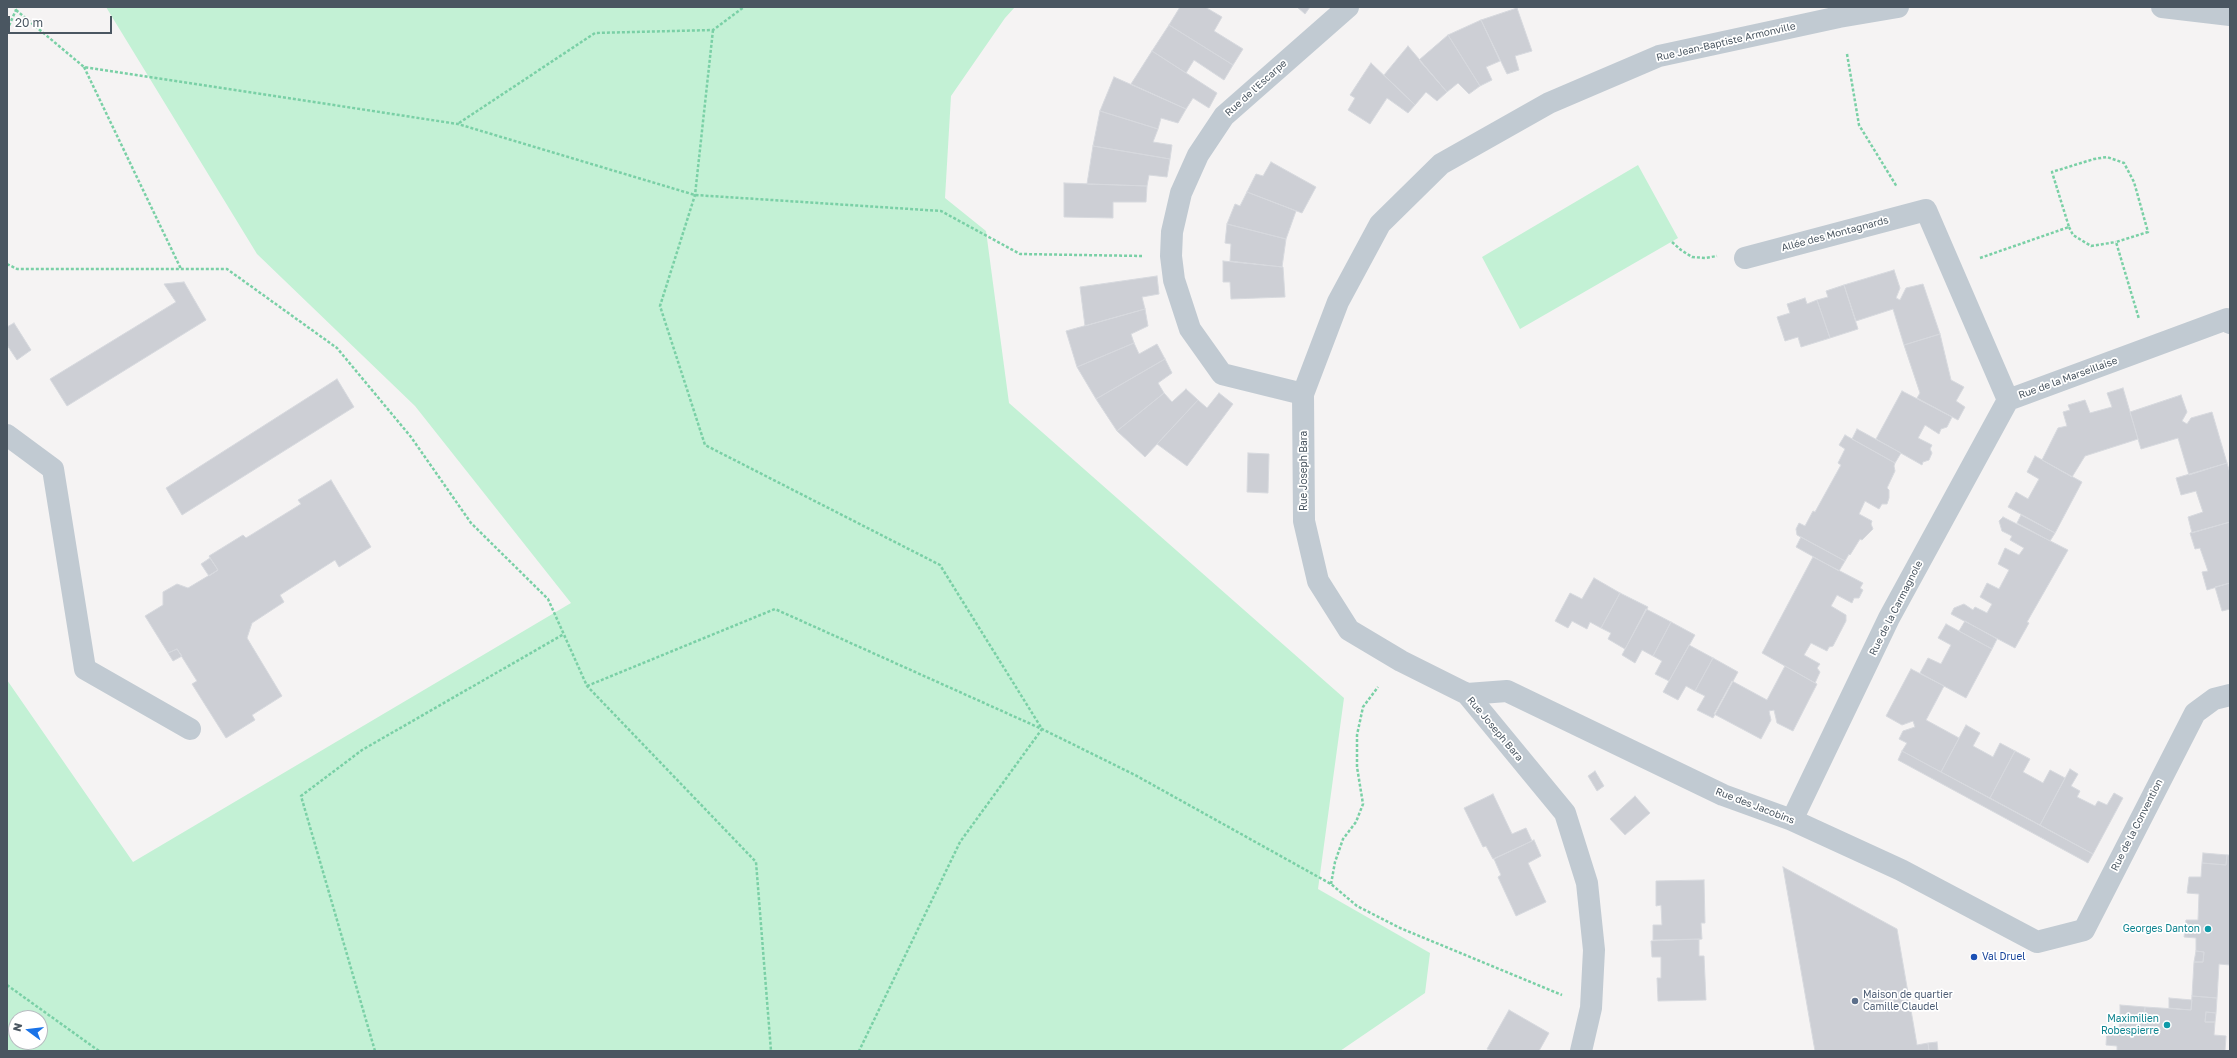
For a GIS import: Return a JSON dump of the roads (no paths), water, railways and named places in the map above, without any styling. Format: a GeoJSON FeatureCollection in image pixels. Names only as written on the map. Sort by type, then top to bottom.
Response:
{"type":"FeatureCollection","features":[{"type":"Feature","properties":{"kind":"street","name":"Rue de l'Escarpe"},"geometry":{"type":"LineString","coordinates":[[1303,394],[1222,374],[1190,329],[1174,280],[1171,256],[1172,232],[1182,193],[1198,154],[1224,116],[1348,7]]}},
{"type":"Feature","properties":{"kind":"street","name":"Rue Jean-Baptiste Armonville"},"geometry":{"type":"LineString","coordinates":[[1303,394],[1338,302],[1380,224],[1441,164],[1549,103],[1659,56],[1839,17],[1898,7]]}},
{"type":"Feature","properties":{"kind":"street"},"geometry":{"type":"LineString","coordinates":[[2162,7],[2230,15]]}},
{"type":"Feature","properties":{"kind":"street","name":"Allée des Montagnards"},"geometry":{"type":"LineString","coordinates":[[1734,256],[1926,210]]}},
{"type":"Feature","properties":{"kind":"street","name":"Rue de la Marseillaise"},"geometry":{"type":"LineString","coordinates":[[1926,210],[2008,400],[2227,319],[2230,324]]}},
{"type":"Feature","properties":{"kind":"street","name":"Rue Joseph Bara"},"geometry":{"type":"LineString","coordinates":[[1303,394],[1304,521],[1318,581],[1349,630],[1401,661],[1467,694],[1565,813],[1588,883],[1594,950],[1591,1008],[1581,1051]]}},
{"type":"Feature","properties":{"kind":"street","name":"Rue de la Carmagnole"},"geometry":{"type":"LineString","coordinates":[[1792,820],[1889,618],[2008,400]]}},
{"type":"Feature","properties":{"kind":"street"},"geometry":{"type":"LineString","coordinates":[[7,436],[53,469],[85,669],[190,729]]}},
{"type":"Feature","properties":{"kind":"street","name":"Rue des Jacobins"},"geometry":{"type":"LineString","coordinates":[[1467,694],[1506,691],[1723,794],[1792,820],[1901,870],[2037,942]]}},
{"type":"Feature","properties":{"kind":"street","name":"Rue de la Convention"},"geometry":{"type":"LineString","coordinates":[[2037,942],[2084,930],[2194,713],[2214,700],[2230,695]]}},
{"type":"Feature","properties":{"kind":"place","name":"Georges Danton"},"geometry":{"type":"Point","coordinates":[2208,929]}},
{"type":"Feature","properties":{"kind":"place","name":"Val Druel"},"geometry":{"type":"Point","coordinates":[1974,957]}},
{"type":"Feature","properties":{"kind":"place","name":"Maison de quartier Camille Claudel"},"geometry":{"type":"Point","coordinates":[1855,1001]}},
{"type":"Feature","properties":{"kind":"place","name":"Maximilien Robespierre"},"geometry":{"type":"Point","coordinates":[2167,1025]}}]}
